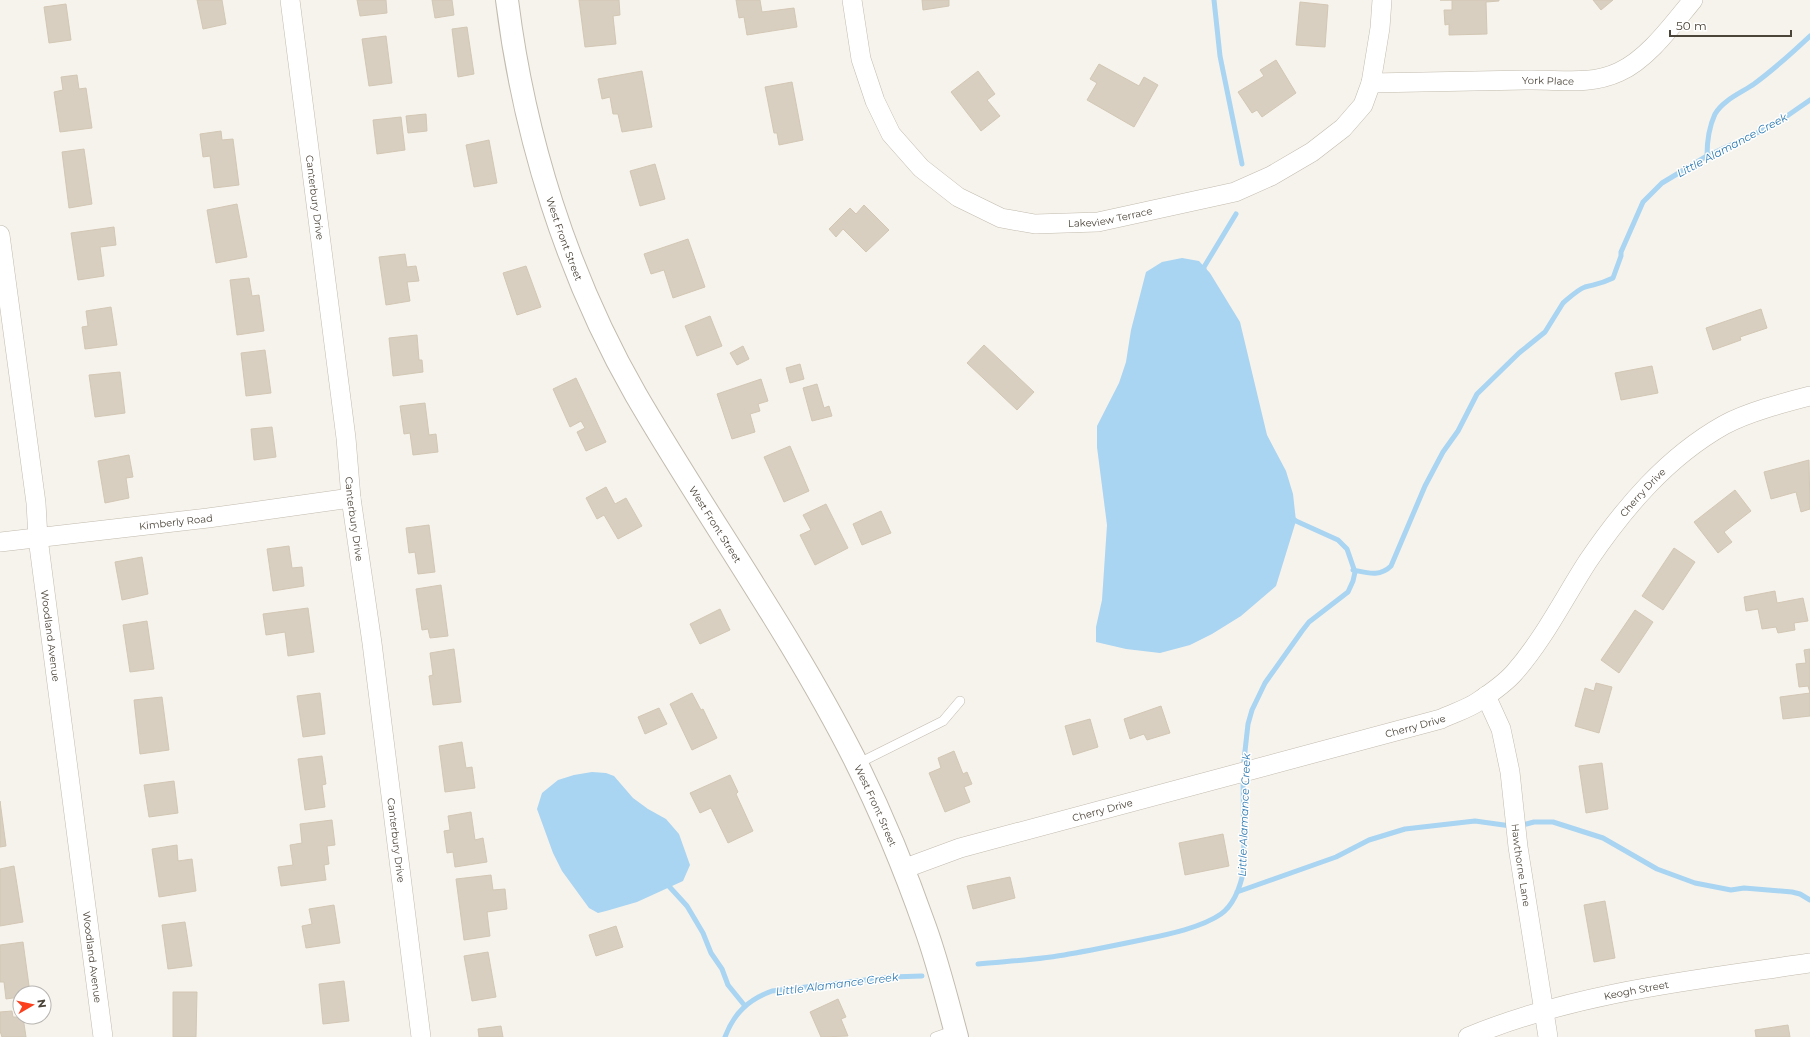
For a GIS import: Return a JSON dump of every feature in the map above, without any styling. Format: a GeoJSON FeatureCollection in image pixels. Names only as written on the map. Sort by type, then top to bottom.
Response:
{"type":"FeatureCollection","features":[{"type":"Feature","properties":{"kind":"street","name":"Canterbury Drive"},"geometry":{"type":"LineString","coordinates":[[290,0],[345,430],[351,498],[372,643],[421,1037]]}},
{"type":"Feature","properties":{"kind":"street","name":"West Front Street"},"geometry":{"type":"LineString","coordinates":[[507,0],[522,89],[537,155],[564,235],[596,316],[635,393],[807,674],[857,764],[903,869],[926,929],[949,1035]]}},
{"type":"Feature","properties":{"kind":"street","name":"Lakeview Terrace"},"geometry":{"type":"LineString","coordinates":[[852,0],[861,59],[874,101],[891,134],[921,168],[958,197],[1001,218],[1035,224],[1098,222],[1236,192],[1278,172],[1312,152],[1343,128],[1363,105],[1371,83],[1380,28],[1382,0]]}},
{"type":"Feature","properties":{"kind":"street","name":"York Place"},"geometry":{"type":"LineString","coordinates":[[1371,83],[1529,80],[1565,82],[1591,81],[1620,72],[1637,60],[1664,34],[1693,0]]}},
{"type":"Feature","properties":{"kind":"street","name":"Woodland Avenue"},"geometry":{"type":"LineString","coordinates":[[0,235],[36,503],[38,538],[103,1037]]}},
{"type":"Feature","properties":{"kind":"street","name":"Cherry Drive"},"geometry":{"type":"LineString","coordinates":[[903,869],[960,848],[1441,719],[1478,702],[1514,674],[1542,637],[1588,561],[1628,506],[1659,474],[1695,444],[1725,424],[1776,404],[1810,396]]}},
{"type":"Feature","properties":{"kind":"street","name":"Kimberly Road"},"geometry":{"type":"LineString","coordinates":[[0,542],[208,518],[351,498]]}},
{"type":"Feature","properties":{"kind":"street","name":"Hawthorne Lane"},"geometry":{"type":"LineString","coordinates":[[1486,696],[1501,729],[1510,772],[1518,847],[1548,1037]]}},
{"type":"Feature","properties":{"kind":"street","name":"Keogh Street"},"geometry":{"type":"LineString","coordinates":[[1468,1037],[1544,1010],[1589,998],[1643,988],[1810,963]]}},
{"type":"Feature","properties":{"kind":"lane"},"geometry":{"type":"LineString","coordinates":[[857,764],[943,721],[960,702]]}},
{"type":"Feature","properties":{"kind":"water"},"geometry":{"type":"Polygon","coordinates":[[[1182,258],[1199,261],[1210,273],[1240,322],[1267,435],[1286,471],[1293,494],[1296,521],[1276,586],[1241,616],[1212,634],[1190,645],[1160,653],[1126,649],[1096,642],[1096,627],[1102,600],[1107,525],[1097,447],[1097,426],[1119,383],[1126,362],[1131,330],[1146,272],[1162,262],[1182,258]]]}},
{"type":"Feature","properties":{"kind":"water"},"geometry":{"type":"Polygon","coordinates":[[[592,772],[606,773],[614,776],[633,798],[648,809],[666,819],[679,834],[690,865],[683,881],[637,902],[606,911],[598,913],[589,908],[562,871],[553,853],[537,809],[542,793],[558,780],[574,775],[592,772]]]}},
{"type":"Feature","properties":{"kind":"building"},"geometry":{"type":"Polygon","coordinates":[[[197,0],[222,0],[226,24],[203,29],[197,0]]]}},
{"type":"Feature","properties":{"kind":"building"},"geometry":{"type":"Polygon","coordinates":[[[357,0],[386,0],[387,13],[360,16],[357,0]]]}},
{"type":"Feature","properties":{"kind":"building"},"geometry":{"type":"Polygon","coordinates":[[[432,0],[452,0],[454,15],[435,18],[432,0]]]}},
{"type":"Feature","properties":{"kind":"building"},"geometry":{"type":"Polygon","coordinates":[[[579,0],[619,0],[620,15],[613,16],[616,44],[585,47],[579,0]]]}},
{"type":"Feature","properties":{"kind":"building"},"geometry":{"type":"Polygon","coordinates":[[[736,0],[760,0],[762,12],[794,8],[797,27],[747,35],[744,17],[739,18],[736,0]]]}},
{"type":"Feature","properties":{"kind":"building"},"geometry":{"type":"Polygon","coordinates":[[[922,0],[949,0],[949,6],[923,10],[922,0]]]}},
{"type":"Feature","properties":{"kind":"building"},"geometry":{"type":"Polygon","coordinates":[[[1452,0],[1499,0],[1486,2],[1487,34],[1449,35],[1449,24],[1445,25],[1444,10],[1452,10],[1452,0]]]}},
{"type":"Feature","properties":{"kind":"building"},"geometry":{"type":"Polygon","coordinates":[[[1593,0],[1613,0],[1601,10],[1593,0]]]}},
{"type":"Feature","properties":{"kind":"building"},"geometry":{"type":"Polygon","coordinates":[[[1300,2],[1328,5],[1325,47],[1296,45],[1300,2]]]}},
{"type":"Feature","properties":{"kind":"building"},"geometry":{"type":"Polygon","coordinates":[[[66,4],[71,40],[49,43],[44,7],[66,4]]]}},
{"type":"Feature","properties":{"kind":"building"},"geometry":{"type":"Polygon","coordinates":[[[467,27],[474,74],[458,77],[452,29],[467,27]]]}},
{"type":"Feature","properties":{"kind":"building"},"geometry":{"type":"Polygon","coordinates":[[[386,36],[392,83],[369,86],[362,39],[386,36]]]}},
{"type":"Feature","properties":{"kind":"building"},"geometry":{"type":"Polygon","coordinates":[[[1276,60],[1296,93],[1262,117],[1257,110],[1252,113],[1238,92],[1264,76],[1260,70],[1276,60]]]}},
{"type":"Feature","properties":{"kind":"building"},"geometry":{"type":"Polygon","coordinates":[[[1099,64],[1139,86],[1144,77],[1158,85],[1134,127],[1087,100],[1097,83],[1090,79],[1099,64]]]}},
{"type":"Feature","properties":{"kind":"building"},"geometry":{"type":"Polygon","coordinates":[[[642,71],[652,127],[622,132],[618,114],[613,114],[610,97],[602,99],[598,79],[642,71]]]}},
{"type":"Feature","properties":{"kind":"building"},"geometry":{"type":"Polygon","coordinates":[[[978,71],[995,94],[987,100],[1000,116],[981,131],[951,92],[978,71]]]}},
{"type":"Feature","properties":{"kind":"building"},"geometry":{"type":"Polygon","coordinates":[[[77,75],[79,89],[86,88],[92,128],[60,132],[54,92],[63,90],[61,77],[77,75]]]}},
{"type":"Feature","properties":{"kind":"building"},"geometry":{"type":"Polygon","coordinates":[[[792,82],[803,140],[779,145],[777,133],[774,133],[765,87],[792,82]]]}},
{"type":"Feature","properties":{"kind":"building"},"geometry":{"type":"Polygon","coordinates":[[[426,114],[427,131],[408,133],[406,116],[426,114]]]}},
{"type":"Feature","properties":{"kind":"building"},"geometry":{"type":"Polygon","coordinates":[[[401,117],[405,150],[377,154],[373,120],[401,117]]]}},
{"type":"Feature","properties":{"kind":"building"},"geometry":{"type":"Polygon","coordinates":[[[221,131],[222,140],[233,139],[239,185],[214,188],[210,156],[203,157],[200,134],[221,131]]]}},
{"type":"Feature","properties":{"kind":"building"},"geometry":{"type":"Polygon","coordinates":[[[489,140],[497,183],[474,187],[466,145],[489,140]]]}},
{"type":"Feature","properties":{"kind":"building"},"geometry":{"type":"Polygon","coordinates":[[[84,149],[92,204],[69,208],[62,152],[84,149]]]}},
{"type":"Feature","properties":{"kind":"building"},"geometry":{"type":"Polygon","coordinates":[[[655,164],[665,199],[640,206],[630,171],[655,164]]]}},
{"type":"Feature","properties":{"kind":"building"},"geometry":{"type":"Polygon","coordinates":[[[237,204],[247,257],[216,263],[207,210],[237,204]]]}},
{"type":"Feature","properties":{"kind":"building"},"geometry":{"type":"Polygon","coordinates":[[[864,205],[889,230],[866,252],[843,229],[836,237],[829,229],[850,208],[856,214],[864,205]]]}},
{"type":"Feature","properties":{"kind":"building"},"geometry":{"type":"Polygon","coordinates":[[[114,227],[116,245],[100,247],[104,276],[78,280],[71,233],[114,227]]]}},
{"type":"Feature","properties":{"kind":"building"},"geometry":{"type":"Polygon","coordinates":[[[688,239],[705,287],[673,298],[664,270],[651,274],[644,254],[688,239]]]}},
{"type":"Feature","properties":{"kind":"building"},"geometry":{"type":"Polygon","coordinates":[[[405,254],[407,267],[416,266],[419,281],[407,282],[410,301],[386,305],[379,257],[405,254]]]}},
{"type":"Feature","properties":{"kind":"building"},"geometry":{"type":"Polygon","coordinates":[[[526,266],[541,307],[517,315],[503,273],[526,266]]]}},
{"type":"Feature","properties":{"kind":"building"},"geometry":{"type":"Polygon","coordinates":[[[249,278],[252,296],[259,295],[264,331],[237,335],[230,280],[249,278]]]}},
{"type":"Feature","properties":{"kind":"building"},"geometry":{"type":"Polygon","coordinates":[[[111,307],[117,345],[85,349],[82,327],[88,326],[86,311],[111,307]]]}},
{"type":"Feature","properties":{"kind":"building"},"geometry":{"type":"Polygon","coordinates":[[[1761,309],[1767,328],[1740,337],[1741,340],[1713,350],[1706,328],[1761,309]]]}},
{"type":"Feature","properties":{"kind":"building"},"geometry":{"type":"Polygon","coordinates":[[[710,316],[722,346],[697,356],[685,326],[710,316]]]}},
{"type":"Feature","properties":{"kind":"building"},"geometry":{"type":"Polygon","coordinates":[[[417,335],[419,360],[422,360],[423,372],[393,376],[389,338],[417,335]]]}},
{"type":"Feature","properties":{"kind":"building"},"geometry":{"type":"Polygon","coordinates":[[[984,345],[1034,392],[1017,410],[967,363],[984,345]]]}},
{"type":"Feature","properties":{"kind":"building"},"geometry":{"type":"Polygon","coordinates":[[[743,346],[749,359],[737,365],[730,353],[743,346]]]}},
{"type":"Feature","properties":{"kind":"building"},"geometry":{"type":"Polygon","coordinates":[[[265,350],[271,393],[246,396],[241,353],[265,350]]]}},
{"type":"Feature","properties":{"kind":"building"},"geometry":{"type":"Polygon","coordinates":[[[800,364],[804,379],[790,383],[786,368],[800,364]]]}},
{"type":"Feature","properties":{"kind":"building"},"geometry":{"type":"Polygon","coordinates":[[[1652,366],[1658,393],[1621,400],[1615,373],[1652,366]]]}},
{"type":"Feature","properties":{"kind":"building"},"geometry":{"type":"Polygon","coordinates":[[[120,372],[125,413],[95,417],[89,375],[120,372]]]}},
{"type":"Feature","properties":{"kind":"building"},"geometry":{"type":"Polygon","coordinates":[[[576,378],[606,442],[586,451],[577,432],[585,428],[581,421],[570,427],[553,389],[576,378]]]}},
{"type":"Feature","properties":{"kind":"building"},"geometry":{"type":"Polygon","coordinates":[[[761,379],[768,401],[758,404],[760,411],[750,414],[755,432],[732,439],[717,394],[761,379]]]}},
{"type":"Feature","properties":{"kind":"building"},"geometry":{"type":"Polygon","coordinates":[[[817,384],[824,408],[829,406],[832,416],[812,421],[803,388],[817,384]]]}},
{"type":"Feature","properties":{"kind":"building"},"geometry":{"type":"Polygon","coordinates":[[[425,403],[429,435],[436,434],[438,452],[413,455],[410,433],[404,434],[400,406],[425,403]]]}},
{"type":"Feature","properties":{"kind":"building"},"geometry":{"type":"Polygon","coordinates":[[[272,427],[276,457],[254,460],[251,429],[272,427]]]}},
{"type":"Feature","properties":{"kind":"building"},"geometry":{"type":"Polygon","coordinates":[[[790,446],[809,491],[784,502],[764,457],[790,446]]]}},
{"type":"Feature","properties":{"kind":"building"},"geometry":{"type":"Polygon","coordinates":[[[129,455],[133,477],[126,478],[129,498],[105,503],[98,461],[129,455]]]}},
{"type":"Feature","properties":{"kind":"building"},"geometry":{"type":"Polygon","coordinates":[[[1809,460],[1810,509],[1801,512],[1796,492],[1771,499],[1764,472],[1809,460]]]}},
{"type":"Feature","properties":{"kind":"building"},"geometry":{"type":"Polygon","coordinates":[[[606,487],[615,504],[626,498],[642,526],[618,539],[604,515],[597,519],[586,498],[606,487]]]}},
{"type":"Feature","properties":{"kind":"building"},"geometry":{"type":"Polygon","coordinates":[[[1735,490],[1751,511],[1724,532],[1732,542],[1718,553],[1694,522],[1735,490]]]}},
{"type":"Feature","properties":{"kind":"building"},"geometry":{"type":"Polygon","coordinates":[[[826,504],[848,548],[815,565],[800,535],[811,530],[803,515],[826,504]]]}},
{"type":"Feature","properties":{"kind":"building"},"geometry":{"type":"Polygon","coordinates":[[[881,511],[891,533],[862,545],[853,524],[881,511]]]}},
{"type":"Feature","properties":{"kind":"building"},"geometry":{"type":"Polygon","coordinates":[[[429,525],[435,572],[418,574],[415,552],[409,553],[406,528],[429,525]]]}},
{"type":"Feature","properties":{"kind":"building"},"geometry":{"type":"Polygon","coordinates":[[[289,546],[292,568],[302,567],[304,586],[273,591],[267,549],[289,546]]]}},
{"type":"Feature","properties":{"kind":"building"},"geometry":{"type":"Polygon","coordinates":[[[1674,548],[1695,562],[1663,610],[1642,596],[1674,548]]]}},
{"type":"Feature","properties":{"kind":"building"},"geometry":{"type":"Polygon","coordinates":[[[142,557],[148,594],[122,600],[115,562],[142,557]]]}},
{"type":"Feature","properties":{"kind":"building"},"geometry":{"type":"Polygon","coordinates":[[[441,585],[448,636],[430,638],[428,629],[422,630],[416,589],[441,585]]]}},
{"type":"Feature","properties":{"kind":"building"},"geometry":{"type":"Polygon","coordinates":[[[1775,591],[1777,603],[1803,598],[1808,621],[1794,623],[1795,630],[1778,633],[1776,627],[1762,629],[1758,609],[1746,611],[1744,597],[1775,591]]]}},
{"type":"Feature","properties":{"kind":"building"},"geometry":{"type":"Polygon","coordinates":[[[308,608],[314,652],[288,656],[285,632],[266,635],[263,614],[308,608]]]}},
{"type":"Feature","properties":{"kind":"building"},"geometry":{"type":"Polygon","coordinates":[[[720,609],[730,630],[700,644],[690,624],[720,609]]]}},
{"type":"Feature","properties":{"kind":"building"},"geometry":{"type":"Polygon","coordinates":[[[1635,610],[1653,622],[1619,673],[1601,660],[1635,610]]]}},
{"type":"Feature","properties":{"kind":"building"},"geometry":{"type":"Polygon","coordinates":[[[147,621],[154,669],[130,672],[123,625],[147,621]]]}},
{"type":"Feature","properties":{"kind":"building"},"geometry":{"type":"Polygon","coordinates":[[[454,649],[461,702],[433,705],[429,676],[433,675],[430,653],[454,649]]]}},
{"type":"Feature","properties":{"kind":"building"},"geometry":{"type":"Polygon","coordinates":[[[1810,649],[1810,693],[1808,686],[1799,687],[1796,664],[1806,663],[1804,650],[1810,649]]]}},
{"type":"Feature","properties":{"kind":"building"},"geometry":{"type":"Polygon","coordinates":[[[1596,683],[1612,687],[1599,733],[1575,726],[1585,688],[1594,691],[1596,683]]]}},
{"type":"Feature","properties":{"kind":"building"},"geometry":{"type":"Polygon","coordinates":[[[320,693],[325,734],[303,737],[297,696],[320,693]]]}},
{"type":"Feature","properties":{"kind":"building"},"geometry":{"type":"Polygon","coordinates":[[[692,693],[701,710],[703,709],[717,738],[692,750],[670,704],[692,693]]]}},
{"type":"Feature","properties":{"kind":"building"},"geometry":{"type":"Polygon","coordinates":[[[1810,693],[1810,716],[1783,719],[1780,697],[1810,693]]]}},
{"type":"Feature","properties":{"kind":"building"},"geometry":{"type":"Polygon","coordinates":[[[162,697],[169,750],[140,754],[134,700],[162,697]]]}},
{"type":"Feature","properties":{"kind":"building"},"geometry":{"type":"Polygon","coordinates":[[[1161,706],[1170,733],[1147,740],[1144,734],[1130,739],[1124,719],[1161,706]]]}},
{"type":"Feature","properties":{"kind":"building"},"geometry":{"type":"Polygon","coordinates":[[[659,708],[667,724],[645,734],[638,717],[659,708]]]}},
{"type":"Feature","properties":{"kind":"building"},"geometry":{"type":"Polygon","coordinates":[[[1090,719],[1098,747],[1073,755],[1065,726],[1090,719]]]}},
{"type":"Feature","properties":{"kind":"building"},"geometry":{"type":"Polygon","coordinates":[[[462,742],[466,768],[472,767],[475,788],[445,792],[439,746],[462,742]]]}},
{"type":"Feature","properties":{"kind":"building"},"geometry":{"type":"Polygon","coordinates":[[[954,751],[963,774],[967,772],[972,784],[964,787],[970,802],[945,812],[929,773],[941,768],[938,758],[954,751]]]}},
{"type":"Feature","properties":{"kind":"building"},"geometry":{"type":"Polygon","coordinates":[[[322,756],[326,784],[322,785],[325,807],[305,810],[298,759],[322,756]]]}},
{"type":"Feature","properties":{"kind":"building"},"geometry":{"type":"Polygon","coordinates":[[[1602,763],[1608,809],[1586,813],[1579,766],[1602,763]]]}},
{"type":"Feature","properties":{"kind":"building"},"geometry":{"type":"Polygon","coordinates":[[[730,775],[738,792],[736,794],[753,831],[728,843],[711,808],[700,813],[690,793],[730,775]]]}},
{"type":"Feature","properties":{"kind":"building"},"geometry":{"type":"Polygon","coordinates":[[[174,781],[178,813],[149,817],[144,785],[174,781]]]}},
{"type":"Feature","properties":{"kind":"building"},"geometry":{"type":"Polygon","coordinates":[[[0,801],[6,846],[0,847],[0,801]]]}},
{"type":"Feature","properties":{"kind":"building"},"geometry":{"type":"Polygon","coordinates":[[[471,812],[475,840],[483,838],[487,862],[455,867],[453,852],[447,853],[444,831],[450,830],[448,816],[471,812]]]}},
{"type":"Feature","properties":{"kind":"building"},"geometry":{"type":"Polygon","coordinates":[[[332,820],[335,845],[327,846],[329,864],[324,865],[326,880],[281,886],[278,867],[293,865],[290,845],[302,843],[300,824],[332,820]]]}},
{"type":"Feature","properties":{"kind":"building"},"geometry":{"type":"Polygon","coordinates":[[[1223,834],[1229,866],[1185,875],[1179,843],[1223,834]]]}},
{"type":"Feature","properties":{"kind":"building"},"geometry":{"type":"Polygon","coordinates":[[[177,845],[178,861],[192,859],[196,891],[159,897],[152,849],[177,845]]]}},
{"type":"Feature","properties":{"kind":"building"},"geometry":{"type":"Polygon","coordinates":[[[14,866],[23,922],[0,926],[0,869],[14,866]]]}},
{"type":"Feature","properties":{"kind":"building"},"geometry":{"type":"Polygon","coordinates":[[[491,875],[493,890],[505,889],[507,909],[487,912],[490,936],[464,940],[456,879],[491,875]]]}},
{"type":"Feature","properties":{"kind":"building"},"geometry":{"type":"Polygon","coordinates":[[[1010,877],[1015,898],[973,909],[967,886],[1010,877]]]}},
{"type":"Feature","properties":{"kind":"building"},"geometry":{"type":"Polygon","coordinates":[[[1605,901],[1615,958],[1594,962],[1584,905],[1605,901]]]}},
{"type":"Feature","properties":{"kind":"building"},"geometry":{"type":"Polygon","coordinates":[[[334,905],[340,943],[306,948],[302,926],[312,924],[309,909],[334,905]]]}},
{"type":"Feature","properties":{"kind":"building"},"geometry":{"type":"Polygon","coordinates":[[[185,922],[192,966],[168,969],[162,925],[185,922]]]}},
{"type":"Feature","properties":{"kind":"building"},"geometry":{"type":"Polygon","coordinates":[[[616,926],[623,947],[596,956],[589,935],[616,926]]]}},
{"type":"Feature","properties":{"kind":"building"},"geometry":{"type":"Polygon","coordinates":[[[23,942],[29,985],[12,985],[12,998],[6,999],[4,982],[0,982],[0,945],[23,942]]]}},
{"type":"Feature","properties":{"kind":"building"},"geometry":{"type":"Polygon","coordinates":[[[488,952],[496,997],[472,1001],[464,956],[488,952]]]}},
{"type":"Feature","properties":{"kind":"building"},"geometry":{"type":"Polygon","coordinates":[[[344,981],[349,1021],[323,1024],[319,984],[344,981]]]}},
{"type":"Feature","properties":{"kind":"building"},"geometry":{"type":"Polygon","coordinates":[[[173,992],[197,992],[196,1037],[173,1037],[173,992]]]}},
{"type":"Feature","properties":{"kind":"building"},"geometry":{"type":"Polygon","coordinates":[[[838,999],[846,1017],[841,1019],[848,1036],[821,1037],[810,1012],[838,999]]]}},
{"type":"Feature","properties":{"kind":"building"},"geometry":{"type":"Polygon","coordinates":[[[12,1011],[12,1025],[24,1025],[26,1037],[2,1037],[0,1031],[0,1012],[12,1011]]]}},
{"type":"Feature","properties":{"kind":"building"},"geometry":{"type":"Polygon","coordinates":[[[1788,1025],[1790,1037],[1756,1037],[1755,1030],[1788,1025]]]}},
{"type":"Feature","properties":{"kind":"building"},"geometry":{"type":"Polygon","coordinates":[[[501,1026],[503,1037],[479,1037],[478,1029],[501,1026]]]}},
{"type":"Feature","properties":{"kind":"waterway"},"geometry":{"type":"LineString","coordinates":[[1214,0],[1220,56],[1242,164]]}},
{"type":"Feature","properties":{"kind":"waterway"},"geometry":{"type":"LineString","coordinates":[[1707,156],[1710,129],[1718,109],[1727,101],[1768,73],[1810,36]]}},
{"type":"Feature","properties":{"kind":"waterway","name":"Little Alamance Creek"},"geometry":{"type":"LineString","coordinates":[[1353,570],[1378,573],[1383,572],[1391,566],[1425,486],[1443,452],[1458,431],[1477,394],[1519,353],[1545,332],[1563,303],[1570,297],[1585,287],[1602,283],[1613,278],[1621,252],[1643,202],[1662,183],[1707,156],[1774,125],[1810,100]]}},
{"type":"Feature","properties":{"kind":"waterway"},"geometry":{"type":"LineString","coordinates":[[1204,272],[1204,267],[1236,214]]}},
{"type":"Feature","properties":{"kind":"waterway","name":"Little Alamance Creek"},"geometry":{"type":"LineString","coordinates":[[1243,769],[1248,724],[1252,710],[1265,683],[1309,622],[1348,592],[1355,572],[1347,549],[1338,540],[1292,518]]}},
{"type":"Feature","properties":{"kind":"waterway","name":"Little Alamance Creek"},"geometry":{"type":"LineString","coordinates":[[978,964],[1046,958],[1123,944],[1193,927],[1221,914],[1234,899],[1244,869],[1243,777]]}},
{"type":"Feature","properties":{"kind":"waterway"},"geometry":{"type":"LineString","coordinates":[[1237,892],[1336,857],[1369,840],[1405,829],[1475,821],[1511,826]]}},
{"type":"Feature","properties":{"kind":"waterway"},"geometry":{"type":"LineString","coordinates":[[1519,826],[1534,822],[1553,822],[1603,838],[1657,869],[1695,883],[1731,890],[1744,888],[1792,892],[1800,894],[1810,900]]}},
{"type":"Feature","properties":{"kind":"waterway"},"geometry":{"type":"LineString","coordinates":[[666,883],[687,906],[703,933],[711,953],[722,969],[728,985],[745,1006]]}},
{"type":"Feature","properties":{"kind":"waterway","name":"Little Alamance Creek"},"geometry":{"type":"LineString","coordinates":[[725,1037],[737,1014],[743,1008],[749,1003],[772,991],[891,977],[922,976]]}}]}
